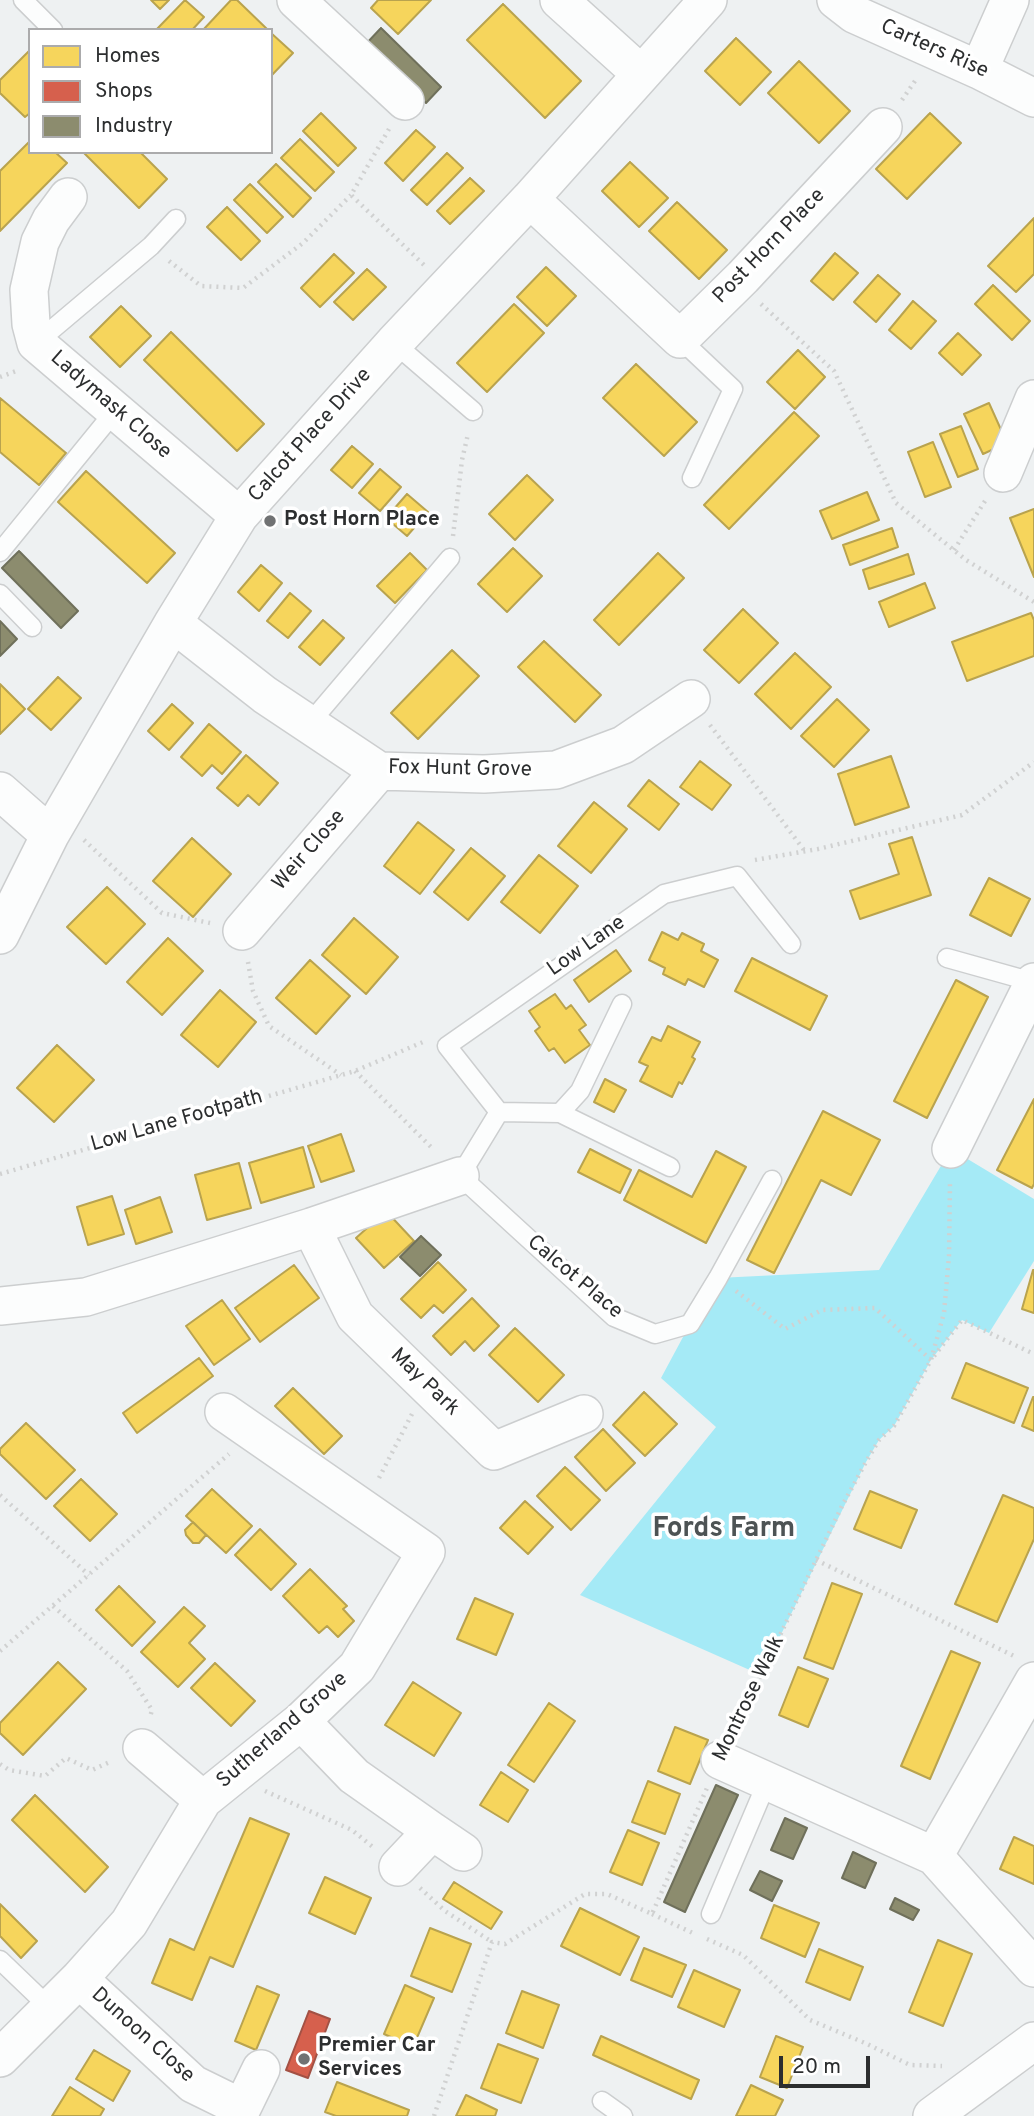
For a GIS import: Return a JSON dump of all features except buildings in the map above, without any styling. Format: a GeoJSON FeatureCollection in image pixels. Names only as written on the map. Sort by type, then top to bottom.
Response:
{"type":"FeatureCollection","features":[{"type":"Feature","properties":{"kind":"street"},"geometry":{"type":"LineString","coordinates":[[296,0],[405,101]]}},
{"type":"Feature","properties":{"kind":"street"},"geometry":{"type":"LineString","coordinates":[[559,0],[641,75]]}},
{"type":"Feature","properties":{"kind":"street","name":"Calcot Place Drive"},"geometry":{"type":"LineString","coordinates":[[0,935],[55,826],[239,516],[394,343],[530,199],[708,0]]}},
{"type":"Feature","properties":{"kind":"street","name":"Carters Rise"},"geometry":{"type":"LineString","coordinates":[[836,0],[853,13],[1034,98]]}},
{"type":"Feature","properties":{"kind":"street"},"geometry":{"type":"LineString","coordinates":[[979,70],[1010,0]]}},
{"type":"Feature","properties":{"kind":"street","name":"Post Horn Place"},"geometry":{"type":"LineString","coordinates":[[680,339],[738,282],[883,127]]}},
{"type":"Feature","properties":{"kind":"street","name":"Ladymask Close"},"geometry":{"type":"LineString","coordinates":[[68,197],[51,220],[40,242],[29,290],[31,324],[36,343],[239,516]]}},
{"type":"Feature","properties":{"kind":"street"},"geometry":{"type":"LineString","coordinates":[[530,199],[680,339]]}},
{"type":"Feature","properties":{"kind":"street"},"geometry":{"type":"LineString","coordinates":[[1003,473],[1034,399]]}},
{"type":"Feature","properties":{"kind":"street","name":"Fox Hunt Grove"},"geometry":{"type":"LineString","coordinates":[[173,624],[265,695],[379,771],[484,775],[556,771],[623,745],[691,699]]}},
{"type":"Feature","properties":{"kind":"street","name":"Weir Close"},"geometry":{"type":"LineString","coordinates":[[242,931],[379,771]]}},
{"type":"Feature","properties":{"kind":"street"},"geometry":{"type":"LineString","coordinates":[[0,791],[55,826]]}},
{"type":"Feature","properties":{"kind":"street"},"geometry":{"type":"LineString","coordinates":[[951,1149],[1033,982]]}},
{"type":"Feature","properties":{"kind":"street"},"geometry":{"type":"LineString","coordinates":[[0,1306],[86,1297],[311,1227],[460,1176]]}},
{"type":"Feature","properties":{"kind":"street","name":"May Park"},"geometry":{"type":"LineString","coordinates":[[311,1227],[355,1316],[494,1451],[584,1414]]}},
{"type":"Feature","properties":{"kind":"street","name":"Sutherland Grove"},"geometry":{"type":"LineString","coordinates":[[0,2058],[79,1979],[129,1923],[203,1800],[301,1720],[357,1667],[426,1552],[224,1412]]}},
{"type":"Feature","properties":{"kind":"street"},"geometry":{"type":"LineString","coordinates":[[934,1856],[1028,1670]]}},
{"type":"Feature","properties":{"kind":"street"},"geometry":{"type":"LineString","coordinates":[[301,1720],[354,1776],[463,1853]]}},
{"type":"Feature","properties":{"kind":"street"},"geometry":{"type":"LineString","coordinates":[[142,1748],[203,1800]]}},
{"type":"Feature","properties":{"kind":"street"},"geometry":{"type":"LineString","coordinates":[[720,1760],[934,1856],[1034,1968]]}},
{"type":"Feature","properties":{"kind":"street"},"geometry":{"type":"LineString","coordinates":[[398,1867],[432,1831]]}},
{"type":"Feature","properties":{"kind":"street","name":"Dunoon Close"},"geometry":{"type":"LineString","coordinates":[[79,1979],[194,2084],[242,2108],[261,2069]]}},
{"type":"Feature","properties":{"kind":"street"},"geometry":{"type":"LineString","coordinates":[[932,2116],[1034,2041]]}},
{"type":"Feature","properties":{"kind":"lane"},"geometry":{"type":"LineString","coordinates":[[23,0],[51,28]]}},
{"type":"Feature","properties":{"kind":"lane"},"geometry":{"type":"LineString","coordinates":[[36,343],[150,246],[176,219]]}},
{"type":"Feature","properties":{"kind":"lane"},"geometry":{"type":"LineString","coordinates":[[680,339],[733,390],[692,478]]}},
{"type":"Feature","properties":{"kind":"lane"},"geometry":{"type":"LineString","coordinates":[[394,343],[473,411]]}},
{"type":"Feature","properties":{"kind":"lane"},"geometry":{"type":"LineString","coordinates":[[0,552],[115,411]]}},
{"type":"Feature","properties":{"kind":"lane"},"geometry":{"type":"LineString","coordinates":[[309,724],[450,558]]}},
{"type":"Feature","properties":{"kind":"lane"},"geometry":{"type":"LineString","coordinates":[[0,594],[32,627]]}},
{"type":"Feature","properties":{"kind":"lane","name":"Low Lane"},"geometry":{"type":"LineString","coordinates":[[499,1112],[447,1046],[664,894],[737,876],[792,944]]}},
{"type":"Feature","properties":{"kind":"lane"},"geometry":{"type":"LineString","coordinates":[[947,958],[1033,982]]}},
{"type":"Feature","properties":{"kind":"lane"},"geometry":{"type":"LineString","coordinates":[[560,1114],[580,1091],[622,1004]]}},
{"type":"Feature","properties":{"kind":"lane"},"geometry":{"type":"LineString","coordinates":[[460,1176],[499,1112],[560,1114],[670,1167]]}},
{"type":"Feature","properties":{"kind":"lane","name":"Calcot Place"},"geometry":{"type":"LineString","coordinates":[[460,1176],[614,1317],[655,1334],[690,1324],[772,1180]]}},
{"type":"Feature","properties":{"kind":"lane"},"geometry":{"type":"LineString","coordinates":[[711,1914],[767,1782]]}},
{"type":"Feature","properties":{"kind":"lane"},"geometry":{"type":"LineString","coordinates":[[0,1960],[50,2008]]}},
{"type":"Feature","properties":{"kind":"lane"},"geometry":{"type":"LineString","coordinates":[[602,2101],[623,2116]]}},
{"type":"Feature","properties":{"kind":"path"},"geometry":{"type":"LineString","coordinates":[[883,127],[936,51]]}},
{"type":"Feature","properties":{"kind":"path"},"geometry":{"type":"LineString","coordinates":[[150,246],[201,286],[243,288],[303,243],[351,195],[405,101]]}},
{"type":"Feature","properties":{"kind":"path"},"geometry":{"type":"LineString","coordinates":[[351,195],[447,287]]}},
{"type":"Feature","properties":{"kind":"path"},"geometry":{"type":"LineString","coordinates":[[738,282],[834,371],[896,503],[954,551],[1034,602]]}},
{"type":"Feature","properties":{"kind":"path"},"geometry":{"type":"LineString","coordinates":[[450,558],[462,460],[473,411]]}},
{"type":"Feature","properties":{"kind":"path"},"geometry":{"type":"LineString","coordinates":[[954,551],[1003,473]]}},
{"type":"Feature","properties":{"kind":"path"},"geometry":{"type":"LineString","coordinates":[[691,699],[804,850]]}},
{"type":"Feature","properties":{"kind":"path"},"geometry":{"type":"LineString","coordinates":[[55,826],[162,913],[242,931],[253,991],[269,1026],[341,1075]]}},
{"type":"Feature","properties":{"kind":"path","name":"Low Lane Footpath"},"geometry":{"type":"LineString","coordinates":[[0,1174],[355,1072],[460,1176]]}},
{"type":"Feature","properties":{"kind":"path","name":"Montrose Walk"},"geometry":{"type":"LineString","coordinates":[[652,1914],[720,1760],[816,1560],[866,1461],[879,1440],[894,1426],[931,1360],[944,1313],[949,1256],[951,1149]]}},
{"type":"Feature","properties":{"kind":"path"},"geometry":{"type":"LineString","coordinates":[[718,1278],[785,1329],[822,1310],[875,1308],[931,1360],[962,1320],[1034,1354]]}},
{"type":"Feature","properties":{"kind":"path"},"geometry":{"type":"LineString","coordinates":[[378,1480],[427,1386]]}},
{"type":"Feature","properties":{"kind":"path"},"geometry":{"type":"LineString","coordinates":[[0,1651],[254,1433]]}},
{"type":"Feature","properties":{"kind":"path"},"geometry":{"type":"LineString","coordinates":[[0,1495],[89,1575]]}},
{"type":"Feature","properties":{"kind":"path"},"geometry":{"type":"LineString","coordinates":[[816,1560],[1028,1670]]}},
{"type":"Feature","properties":{"kind":"path"},"geometry":{"type":"LineString","coordinates":[[0,1764],[9,1770],[45,1776],[66,1758],[92,1770],[142,1748],[152,1710],[127,1671],[53,1606]]}},
{"type":"Feature","properties":{"kind":"path"},"geometry":{"type":"LineString","coordinates":[[434,2116],[492,1942],[505,1944],[585,1894],[607,1894],[743,1955],[810,2020],[910,2065],[942,2066],[967,2090]]}},
{"type":"Feature","properties":{"kind":"shaded area"},"geometry":{"type":"Polygon","coordinates":[[[951,1149],[1034,1199],[1034,1261],[989,1333],[962,1320],[931,1360],[894,1426],[879,1440],[866,1462],[761,1675],[580,1595],[716,1427],[661,1378],[718,1278],[879,1270],[951,1149]]]}},
{"type":"Feature","properties":{"kind":"place","name":"Post Horn Place"},"geometry":{"type":"Point","coordinates":[270,521]}},
{"type":"Feature","properties":{"kind":"place","name":"Premier Car Services"},"geometry":{"type":"Point","coordinates":[304,2059]}},
{"type":"Feature","properties":{"kind":"district","name":"Fords Farm"},"geometry":{"type":"Point","coordinates":[724,1530]}}]}
